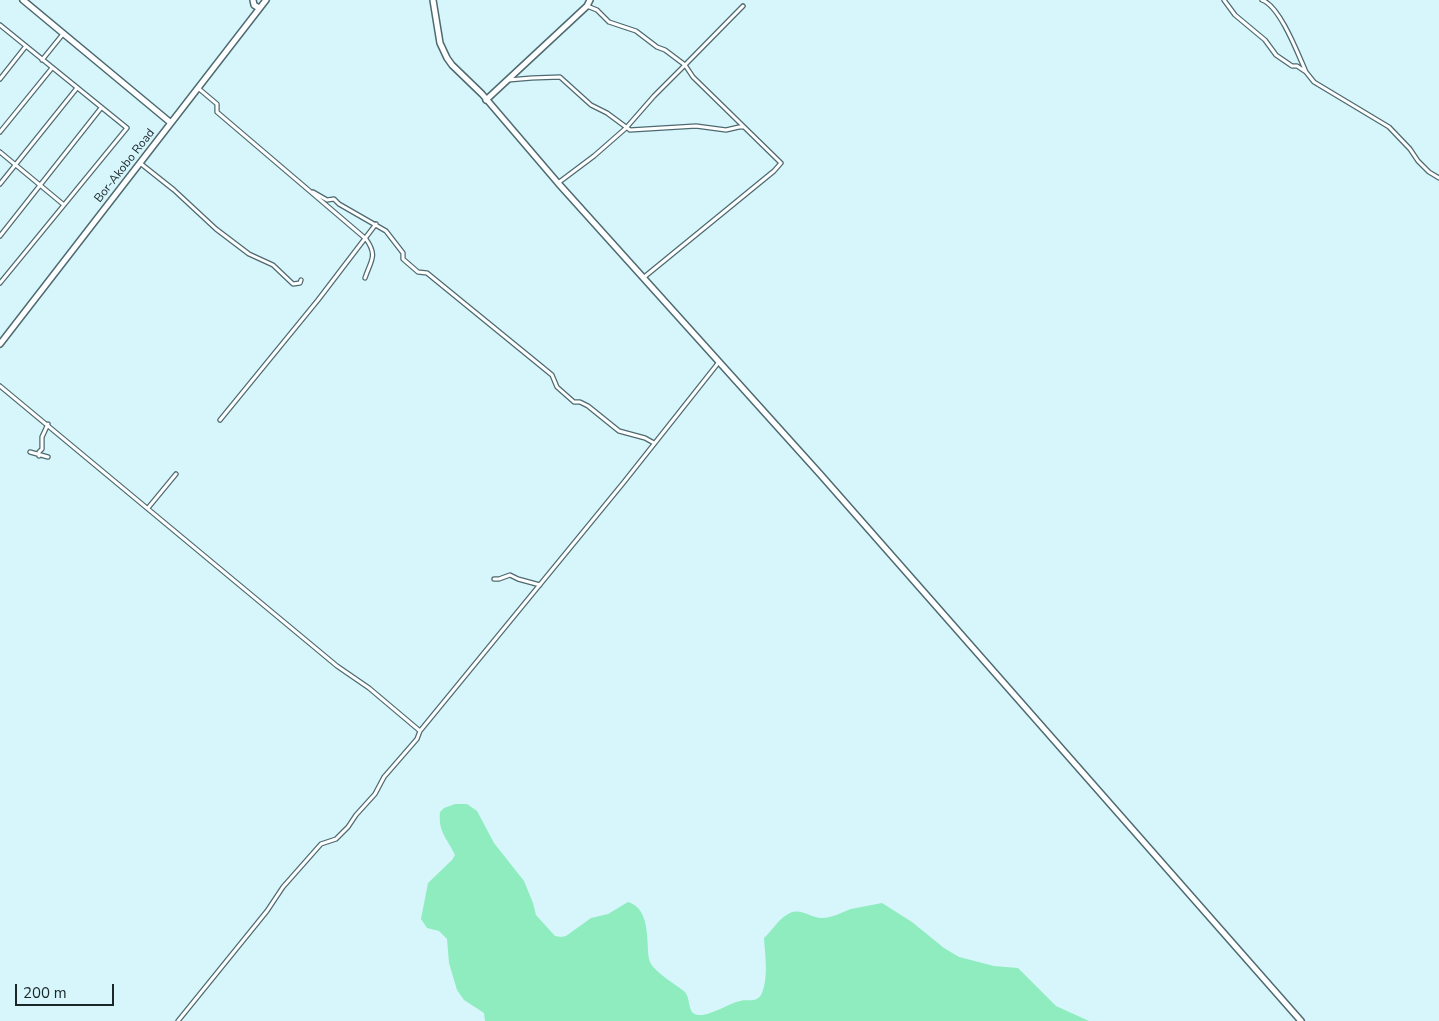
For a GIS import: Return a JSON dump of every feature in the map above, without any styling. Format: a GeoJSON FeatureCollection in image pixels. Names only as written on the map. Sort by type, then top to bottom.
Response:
{"type":"FeatureCollection","features":[{"type":"Feature","properties":{"kind":"street"},"geometry":{"type":"LineString","coordinates":[[22,0],[171,123]]}},
{"type":"Feature","properties":{"kind":"street"},"geometry":{"type":"LineString","coordinates":[[253,0],[254,5],[259,8]]}},
{"type":"Feature","properties":{"kind":"street","name":"Bor-Akobo Road"},"geometry":{"type":"LineString","coordinates":[[0,344],[266,0]]}},
{"type":"Feature","properties":{"kind":"street"},"geometry":{"type":"LineString","coordinates":[[433,0],[440,43],[447,58],[720,362],[1301,1021]]}},
{"type":"Feature","properties":{"kind":"street"},"geometry":{"type":"LineString","coordinates":[[486,100],[586,6],[590,0]]}},
{"type":"Feature","properties":{"kind":"street"},"geometry":{"type":"LineString","coordinates":[[1224,0],[1235,15],[1265,40],[1276,56],[1306,72]]}},
{"type":"Feature","properties":{"kind":"street"},"geometry":{"type":"LineString","coordinates":[[1262,0],[1270,6],[1283,23],[1306,72],[1314,82],[1389,126],[1429,172],[1439,178]]}},
{"type":"Feature","properties":{"kind":"street"},"geometry":{"type":"LineString","coordinates":[[586,6],[597,10],[609,22],[636,31],[657,47],[665,50],[685,64],[693,77],[781,163],[774,171],[643,278]]}},
{"type":"Feature","properties":{"kind":"street"},"geometry":{"type":"LineString","coordinates":[[558,183],[594,156],[626,128],[654,96],[743,6]]}},
{"type":"Feature","properties":{"kind":"street"},"geometry":{"type":"LineString","coordinates":[[0,26],[126,128],[0,283]]}},
{"type":"Feature","properties":{"kind":"street"},"geometry":{"type":"LineString","coordinates":[[42,60],[63,34]]}},
{"type":"Feature","properties":{"kind":"street"},"geometry":{"type":"LineString","coordinates":[[0,79],[26,46]]}},
{"type":"Feature","properties":{"kind":"street"},"geometry":{"type":"LineString","coordinates":[[0,132],[52,68]]}},
{"type":"Feature","properties":{"kind":"street"},"geometry":{"type":"LineString","coordinates":[[507,81],[560,77],[591,105],[607,113],[630,130],[696,126],[726,130],[745,127]]}},
{"type":"Feature","properties":{"kind":"street"},"geometry":{"type":"LineString","coordinates":[[0,184],[77,88]]}},
{"type":"Feature","properties":{"kind":"street"},"geometry":{"type":"LineString","coordinates":[[198,88],[217,104],[217,112],[230,125],[313,192],[366,238],[374,256],[365,278]]}},
{"type":"Feature","properties":{"kind":"street"},"geometry":{"type":"LineString","coordinates":[[0,236],[101,108]]}},
{"type":"Feature","properties":{"kind":"street"},"geometry":{"type":"LineString","coordinates":[[0,152],[64,205]]}},
{"type":"Feature","properties":{"kind":"street"},"geometry":{"type":"LineString","coordinates":[[140,162],[216,229],[249,254],[272,265],[293,284],[300,283],[302,280]]}},
{"type":"Feature","properties":{"kind":"street"},"geometry":{"type":"LineString","coordinates":[[313,192],[327,200],[334,199],[339,204],[386,231],[403,253],[403,259],[418,272],[427,273],[552,375],[557,387],[574,402],[580,402],[588,406],[619,431],[645,438],[654,443]]}},
{"type":"Feature","properties":{"kind":"street"},"geometry":{"type":"LineString","coordinates":[[220,420],[376,224]]}},
{"type":"Feature","properties":{"kind":"street"},"geometry":{"type":"LineString","coordinates":[[178,1021],[267,910],[283,887],[321,844],[336,839],[348,827],[375,794],[384,777],[417,739],[420,731],[720,362]]}},
{"type":"Feature","properties":{"kind":"street"},"geometry":{"type":"LineString","coordinates":[[0,386],[337,666],[369,688],[420,731]]}},
{"type":"Feature","properties":{"kind":"street"},"geometry":{"type":"LineString","coordinates":[[40,456],[42,437],[48,424]]}},
{"type":"Feature","properties":{"kind":"street"},"geometry":{"type":"LineString","coordinates":[[30,452],[48,457]]}},
{"type":"Feature","properties":{"kind":"street"},"geometry":{"type":"LineString","coordinates":[[148,508],[176,474]]}},
{"type":"Feature","properties":{"kind":"street"},"geometry":{"type":"LineString","coordinates":[[494,579],[510,575],[540,585]]}},
{"type":"Feature","properties":{"kind":"green space"},"geometry":{"type":"Polygon","coordinates":[[[455,804],[467,804],[477,811],[494,843],[524,881],[536,915],[555,936],[566,936],[591,918],[608,914],[628,902],[641,911],[646,926],[651,964],[659,973],[685,992],[691,1011],[698,1015],[710,1013],[735,1002],[754,1000],[761,995],[766,974],[764,938],[787,914],[796,911],[818,918],[826,918],[851,909],[882,903],[912,922],[944,948],[959,957],[994,966],[1018,968],[1056,1006],[1089,1021],[485,1021],[484,1013],[464,1000],[457,990],[449,963],[447,939],[439,931],[427,928],[421,919],[428,883],[455,855],[440,825],[440,812],[444,808],[455,804]]]}}]}
